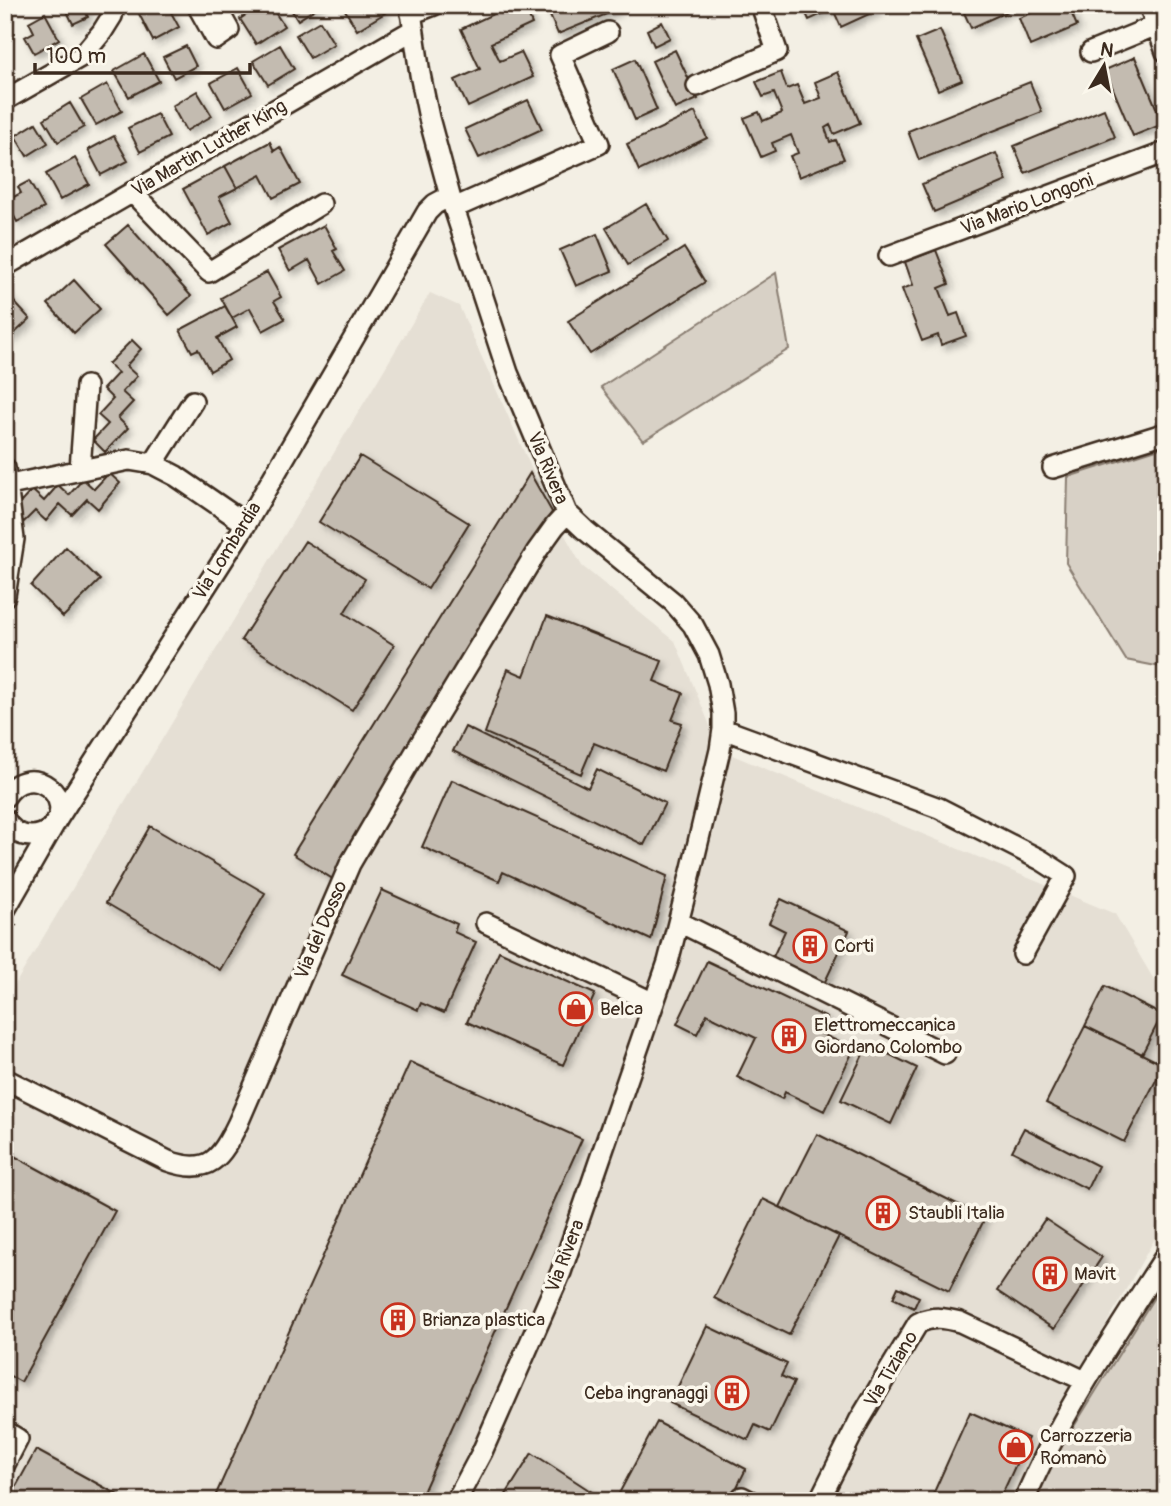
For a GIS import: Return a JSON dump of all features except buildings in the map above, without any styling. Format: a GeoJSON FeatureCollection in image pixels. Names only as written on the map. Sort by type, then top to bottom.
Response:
{"type":"FeatureCollection","features":[{"type":"Feature","properties":{"kind":"street"},"geometry":{"type":"LineString","coordinates":[[5,100],[82,56],[103,32],[115,5]]}},
{"type":"Feature","properties":{"kind":"street"},"geometry":{"type":"LineString","coordinates":[[197,5],[216,38],[229,30],[222,8]]}},
{"type":"Feature","properties":{"kind":"street","name":"Via Martin Luther King"},"geometry":{"type":"LineString","coordinates":[[5,266],[132,192],[412,16],[434,5]]}},
{"type":"Feature","properties":{"kind":"street"},"geometry":{"type":"LineString","coordinates":[[697,86],[778,51],[761,5]]}},
{"type":"Feature","properties":{"kind":"street"},"geometry":{"type":"LineString","coordinates":[[1149,5],[1166,52]]}},
{"type":"Feature","properties":{"kind":"street","name":"Via Rivera"},"geometry":{"type":"LineString","coordinates":[[412,16],[429,118],[452,202],[508,373],[567,513],[673,602],[693,625],[709,655],[723,713],[720,750],[679,922],[654,1003],[561,1272],[482,1452],[456,1501]]}},
{"type":"Feature","properties":{"kind":"street"},"geometry":{"type":"LineString","coordinates":[[1091,52],[1157,25]]}},
{"type":"Feature","properties":{"kind":"street","name":"Via Lombardia"},"geometry":{"type":"LineString","coordinates":[[5,910],[55,823],[246,524],[427,212],[435,204],[517,188],[535,176],[600,147],[560,55],[608,32]]}},
{"type":"Feature","properties":{"kind":"street","name":"Via Mario Longoni"},"geometry":{"type":"LineString","coordinates":[[889,256],[1166,152]]}},
{"type":"Feature","properties":{"kind":"street"},"geometry":{"type":"LineString","coordinates":[[132,192],[209,272],[321,204]]}},
{"type":"Feature","properties":{"kind":"street"},"geometry":{"type":"LineString","coordinates":[[80,469],[86,386]]}},
{"type":"Feature","properties":{"kind":"street"},"geometry":{"type":"LineString","coordinates":[[153,464],[193,401]]}},
{"type":"Feature","properties":{"kind":"street"},"geometry":{"type":"LineString","coordinates":[[1053,468],[1166,433]]}},
{"type":"Feature","properties":{"kind":"street"},"geometry":{"type":"LineString","coordinates":[[5,596],[14,539],[6,480],[130,460],[153,464],[176,475],[246,524]]}},
{"type":"Feature","properties":{"kind":"street","name":"Via del Dosso"},"geometry":{"type":"LineString","coordinates":[[5,1079],[180,1166],[203,1166],[221,1154],[238,1123],[350,864],[537,551],[567,513]]}},
{"type":"Feature","properties":{"kind":"street"},"geometry":{"type":"LineString","coordinates":[[723,729],[939,808],[1041,860],[1066,876],[1023,954]]}},
{"type":"Feature","properties":{"kind":"street"},"geometry":{"type":"LineString","coordinates":[[5,797],[18,783],[36,781],[52,789],[59,806],[55,823],[41,835],[22,835],[14,830],[5,818]]}},
{"type":"Feature","properties":{"kind":"street"},"geometry":{"type":"LineString","coordinates":[[679,922],[945,1054]]}},
{"type":"Feature","properties":{"kind":"street"},"geometry":{"type":"LineString","coordinates":[[486,923],[654,1003]]}},
{"type":"Feature","properties":{"kind":"street"},"geometry":{"type":"LineString","coordinates":[[1024,1501],[1054,1435],[1085,1381],[1166,1255]]}},
{"type":"Feature","properties":{"kind":"street","name":"Via Tiziano"},"geometry":{"type":"LineString","coordinates":[[819,1501],[859,1421],[918,1323],[929,1318],[960,1322],[1085,1381]]}},
{"type":"Feature","properties":{"kind":"street"},"geometry":{"type":"LineString","coordinates":[[5,1431],[18,1439],[5,1464]]}},
{"type":"Feature","properties":{"kind":"street"},"geometry":{"type":"LineString","coordinates":[[740,1501],[742,1497],[750,1501]]}},
{"type":"Feature","properties":{"kind":"shaded area"},"geometry":{"type":"Polygon","coordinates":[[[776,273],[789,349],[643,441],[601,387],[776,273]]]}},
{"type":"Feature","properties":{"kind":"shaded area"},"geometry":{"type":"Polygon","coordinates":[[[430,293],[459,306],[546,501],[582,566],[675,641],[720,750],[1115,914],[1166,1000],[1166,1219],[1026,1465],[1012,1501],[5,1501],[5,1001],[430,293]]]}},
{"type":"Feature","properties":{"kind":"shaded area"},"geometry":{"type":"Polygon","coordinates":[[[1166,446],[1166,668],[1126,660],[1066,563],[1068,477],[1166,446]]]}},
{"type":"Feature","properties":{"kind":"shaded area"},"geometry":{"type":"Polygon","coordinates":[[[1166,1278],[1166,1501],[1034,1501],[1042,1478],[1166,1278]]]}},
{"type":"Feature","properties":{"kind":"place","name":"Corti"},"geometry":{"type":"Point","coordinates":[810,946]}},
{"type":"Feature","properties":{"kind":"place","name":"Belca"},"geometry":{"type":"Point","coordinates":[576,1009]}},
{"type":"Feature","properties":{"kind":"place","name":"Elettromeccanica Giordano Colombo"},"geometry":{"type":"Point","coordinates":[789,1036]}},
{"type":"Feature","properties":{"kind":"place","name":"Staubli Italia"},"geometry":{"type":"Point","coordinates":[883,1213]}},
{"type":"Feature","properties":{"kind":"place","name":"Mavit"},"geometry":{"type":"Point","coordinates":[1050,1274]}},
{"type":"Feature","properties":{"kind":"place","name":"Brianza plastica"},"geometry":{"type":"Point","coordinates":[398,1320]}},
{"type":"Feature","properties":{"kind":"place","name":"Ceba ingranaggi"},"geometry":{"type":"Point","coordinates":[732,1393]}},
{"type":"Feature","properties":{"kind":"place","name":"Carrozzeria Romanò"},"geometry":{"type":"Point","coordinates":[1016,1447]}}]}
